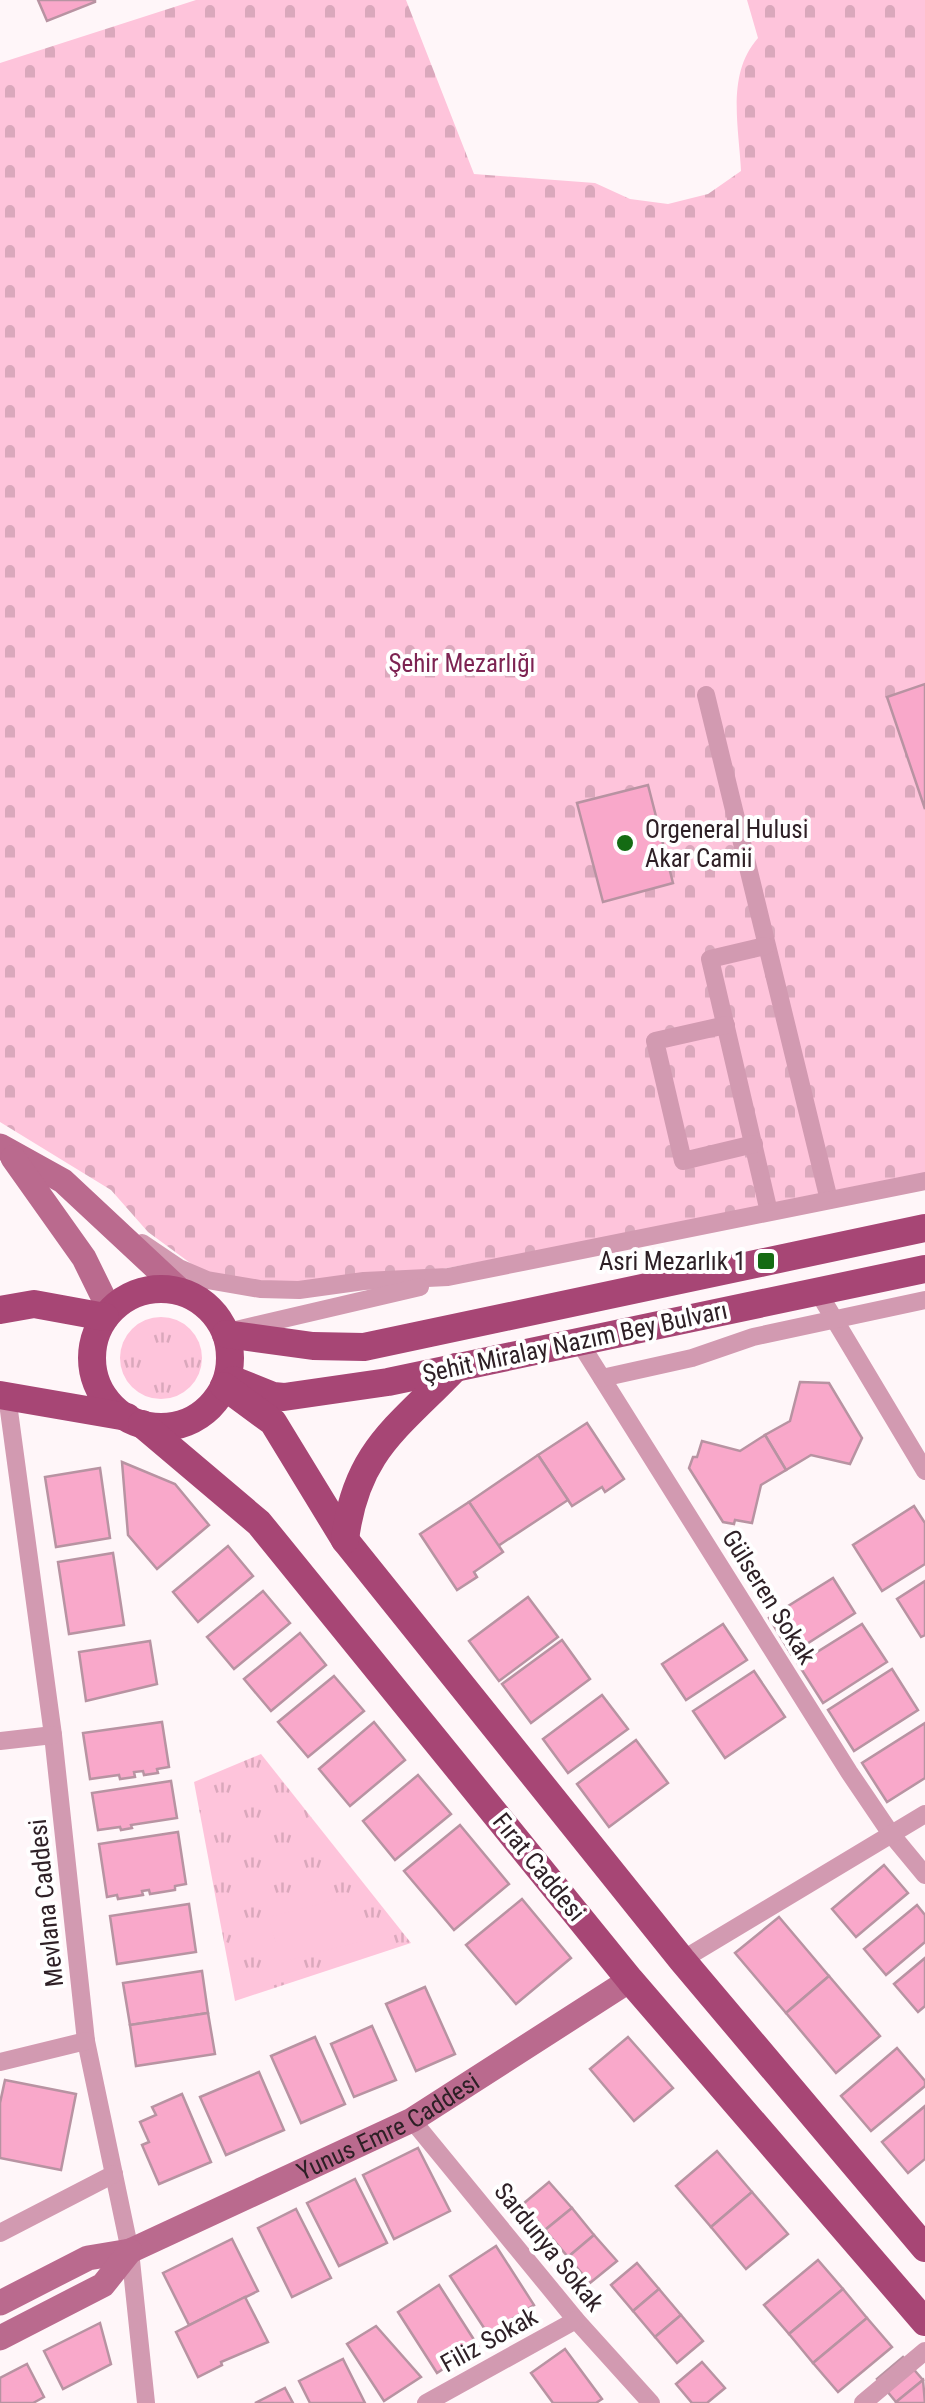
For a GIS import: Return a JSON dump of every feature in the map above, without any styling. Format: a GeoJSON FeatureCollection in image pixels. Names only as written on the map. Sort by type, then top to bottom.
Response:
{"type":"FeatureCollection","features":[{"type":"Feature","properties":{"kind":"main road","name":"Şehit Miralay Nazım Bey Bulvarı"},"geometry":{"type":"LineString","coordinates":[[226,1333],[314,1346],[364,1347],[925,1228]]}},
{"type":"Feature","properties":{"kind":"main road","name":"Şehit Miralay Nazım Bey Bulvarı"},"geometry":{"type":"LineString","coordinates":[[225,1381],[284,1397],[388,1382],[925,1269]]}},
{"type":"Feature","properties":{"kind":"main road"},"geometry":{"type":"LineString","coordinates":[[3,1395],[135,1421],[164,1426],[185,1422],[212,1404],[225,1381],[230,1351],[226,1333],[206,1306],[183,1293],[144,1291],[122,1301],[108,1314],[94,1341],[93,1368],[102,1393],[135,1421]]}},
{"type":"Feature","properties":{"kind":"main road"},"geometry":{"type":"LineString","coordinates":[[0,1310],[34,1304],[108,1314]]}},
{"type":"Feature","properties":{"kind":"main road"},"geometry":{"type":"LineString","coordinates":[[345,1540],[352,1500],[373,1453],[392,1428],[456,1367]]}},
{"type":"Feature","properties":{"kind":"main road","name":"Fırat Caddesi"},"geometry":{"type":"LineString","coordinates":[[225,1381],[272,1422],[345,1540],[682,1960],[925,2248]]}},
{"type":"Feature","properties":{"kind":"main road","name":"Fırat Caddesi"},"geometry":{"type":"LineString","coordinates":[[135,1421],[259,1522],[630,1980],[925,2322]]}},
{"type":"Feature","properties":{"kind":"street"},"geometry":{"type":"LineString","coordinates":[[706,695],[829,1200]]}},
{"type":"Feature","properties":{"kind":"street"},"geometry":{"type":"LineString","coordinates":[[765,946],[710,958],[770,1212]]}},
{"type":"Feature","properties":{"kind":"street"},"geometry":{"type":"LineString","coordinates":[[726,1025],[656,1042],[684,1161],[754,1144]]}},
{"type":"Feature","properties":{"kind":"street"},"geometry":{"type":"LineString","coordinates":[[4,1148],[63,1181],[183,1293]]}},
{"type":"Feature","properties":{"kind":"street"},"geometry":{"type":"LineString","coordinates":[[4,1148],[84,1258],[108,1314]]}},
{"type":"Feature","properties":{"kind":"street"},"geometry":{"type":"LineString","coordinates":[[124,1237],[147,1244],[196,1275],[239,1287],[299,1290],[364,1281],[448,1277],[925,1181]]}},
{"type":"Feature","properties":{"kind":"street"},"geometry":{"type":"LineString","coordinates":[[226,1333],[437,1284],[448,1277]]}},
{"type":"Feature","properties":{"kind":"street"},"geometry":{"type":"LineString","coordinates":[[818,1292],[925,1471]]}},
{"type":"Feature","properties":{"kind":"street"},"geometry":{"type":"LineString","coordinates":[[602,1378],[692,1358],[752,1337],[925,1300]]}},
{"type":"Feature","properties":{"kind":"street","name":"Gülseren Sokak"},"geometry":{"type":"LineString","coordinates":[[578,1340],[891,1834],[925,1875]]}},
{"type":"Feature","properties":{"kind":"street","name":"Mevlana Caddesi"},"geometry":{"type":"LineString","coordinates":[[3,1395],[53,1735],[86,2040],[130,2252],[146,2403]]}},
{"type":"Feature","properties":{"kind":"street"},"geometry":{"type":"LineString","coordinates":[[0,1741],[53,1735]]}},
{"type":"Feature","properties":{"kind":"street"},"geometry":{"type":"LineString","coordinates":[[682,1960],[925,1814]]}},
{"type":"Feature","properties":{"kind":"street","name":"Yunus Emre Caddesi"},"geometry":{"type":"LineString","coordinates":[[0,2303],[88,2258],[130,2252],[412,2120],[630,1980]]}},
{"type":"Feature","properties":{"kind":"street"},"geometry":{"type":"LineString","coordinates":[[0,2062],[86,2040]]}},
{"type":"Feature","properties":{"kind":"street","name":"Sardunya Sokak"},"geometry":{"type":"LineString","coordinates":[[412,2120],[576,2320],[650,2403]]}},
{"type":"Feature","properties":{"kind":"street"},"geometry":{"type":"LineString","coordinates":[[0,2233],[114,2174]]}},
{"type":"Feature","properties":{"kind":"street","name":"Yunus Emre Caddesi"},"geometry":{"type":"LineString","coordinates":[[0,2338],[103,2285],[130,2252]]}},
{"type":"Feature","properties":{"kind":"street","name":"Filiz Sokak"},"geometry":{"type":"LineString","coordinates":[[426,2403],[576,2320]]}},
{"type":"Feature","properties":{"kind":"street"},"geometry":{"type":"LineString","coordinates":[[863,2403],[925,2351]]}},
{"type":"Feature","properties":{"kind":"green space","name":"Şehir Mezarlığı"},"geometry":{"type":"Polygon","coordinates":[[[196,0],[406,0],[474,174],[595,183],[630,199],[668,204],[708,194],[741,171],[738,84],[748,52],[758,38],[747,0],[925,0],[925,1179],[335,1289],[237,1286],[193,1265],[148,1232],[111,1190],[0,1122],[0,63],[196,0]]]}},
{"type":"Feature","properties":{"kind":"green space"},"geometry":{"type":"Polygon","coordinates":[[[161,1317],[177,1320],[190,1329],[199,1342],[199,1374],[190,1387],[177,1396],[161,1399],[145,1396],[132,1387],[123,1374],[120,1358],[123,1342],[132,1329],[145,1320],[161,1317]]]}},
{"type":"Feature","properties":{"kind":"green space"},"geometry":{"type":"Polygon","coordinates":[[[261,1754],[411,1943],[235,2001],[194,1782],[261,1754]]]}},
{"type":"Feature","properties":{"kind":"green space"},"geometry":{"type":"Polygon","coordinates":[[[351,1896],[363,1941],[280,1962],[269,1917],[351,1896]]]}},
{"type":"Feature","properties":{"kind":"building"},"geometry":{"type":"Polygon","coordinates":[[[38,0],[95,0],[95,2],[47,21],[38,0]]]}},
{"type":"Feature","properties":{"kind":"building"},"geometry":{"type":"Polygon","coordinates":[[[925,684],[925,809],[887,697],[925,684]]]}},
{"type":"Feature","properties":{"kind":"building","name":"Orgeneral Hulusi Akar Camii"},"geometry":{"type":"Polygon","coordinates":[[[648,785],[673,883],[603,902],[577,803],[648,785]]]}},
{"type":"Feature","properties":{"kind":"building"},"geometry":{"type":"Polygon","coordinates":[[[800,1382],[829,1383],[862,1438],[850,1464],[811,1455],[786,1470],[765,1435],[790,1421],[800,1382]]]}},
{"type":"Feature","properties":{"kind":"building"},"geometry":{"type":"Polygon","coordinates":[[[587,1423],[624,1479],[605,1492],[602,1487],[572,1506],[538,1455],[587,1423]]]}},
{"type":"Feature","properties":{"kind":"building"},"geometry":{"type":"Polygon","coordinates":[[[765,1435],[786,1470],[761,1485],[752,1523],[723,1522],[689,1468],[693,1457],[697,1457],[702,1441],[740,1451],[765,1435]]]}},
{"type":"Feature","properties":{"kind":"building"},"geometry":{"type":"Polygon","coordinates":[[[538,1455],[568,1500],[498,1546],[469,1502],[538,1455]]]}},
{"type":"Feature","properties":{"kind":"building"},"geometry":{"type":"Polygon","coordinates":[[[122,1462],[175,1484],[209,1525],[157,1569],[128,1535],[122,1462]]]}},
{"type":"Feature","properties":{"kind":"building"},"geometry":{"type":"Polygon","coordinates":[[[100,1468],[110,1538],[56,1547],[45,1477],[100,1468]]]}},
{"type":"Feature","properties":{"kind":"building"},"geometry":{"type":"Polygon","coordinates":[[[469,1502],[503,1552],[474,1572],[477,1577],[457,1590],[420,1534],[469,1502]]]}},
{"type":"Feature","properties":{"kind":"building"},"geometry":{"type":"Polygon","coordinates":[[[914,1506],[925,1523],[925,1564],[882,1591],[853,1545],[914,1506]]]}},
{"type":"Feature","properties":{"kind":"building"},"geometry":{"type":"Polygon","coordinates":[[[228,1546],[253,1576],[198,1622],[173,1592],[228,1546]]]}},
{"type":"Feature","properties":{"kind":"building"},"geometry":{"type":"Polygon","coordinates":[[[113,1553],[124,1625],[69,1634],[58,1562],[113,1553]]]}},
{"type":"Feature","properties":{"kind":"building"},"geometry":{"type":"Polygon","coordinates":[[[833,1578],[855,1613],[791,1654],[769,1618],[833,1578]]]}},
{"type":"Feature","properties":{"kind":"building"},"geometry":{"type":"Polygon","coordinates":[[[925,1581],[925,1635],[921,1637],[897,1599],[925,1581]]]}},
{"type":"Feature","properties":{"kind":"building"},"geometry":{"type":"Polygon","coordinates":[[[263,1591],[290,1623],[234,1669],[207,1637],[263,1591]]]}},
{"type":"Feature","properties":{"kind":"building"},"geometry":{"type":"Polygon","coordinates":[[[528,1597],[558,1637],[499,1681],[469,1641],[528,1597]]]}},
{"type":"Feature","properties":{"kind":"building"},"geometry":{"type":"Polygon","coordinates":[[[723,1624],[747,1660],[686,1700],[662,1664],[723,1624]]]}},
{"type":"Feature","properties":{"kind":"building"},"geometry":{"type":"Polygon","coordinates":[[[862,1624],[887,1662],[823,1703],[798,1664],[862,1624]]]}},
{"type":"Feature","properties":{"kind":"building"},"geometry":{"type":"Polygon","coordinates":[[[300,1633],[326,1665],[271,1711],[244,1679],[300,1633]]]}},
{"type":"Feature","properties":{"kind":"building"},"geometry":{"type":"Polygon","coordinates":[[[562,1640],[590,1679],[531,1723],[502,1684],[562,1640]]]}},
{"type":"Feature","properties":{"kind":"building"},"geometry":{"type":"Polygon","coordinates":[[[150,1641],[157,1684],[86,1701],[79,1652],[150,1641]]]}},
{"type":"Feature","properties":{"kind":"building"},"geometry":{"type":"Polygon","coordinates":[[[892,1669],[918,1710],[854,1751],[828,1710],[892,1669]]]}},
{"type":"Feature","properties":{"kind":"building"},"geometry":{"type":"Polygon","coordinates":[[[754,1671],[785,1717],[725,1758],[693,1711],[754,1671]]]}},
{"type":"Feature","properties":{"kind":"building"},"geometry":{"type":"Polygon","coordinates":[[[334,1676],[364,1711],[308,1757],[278,1722],[334,1676]]]}},
{"type":"Feature","properties":{"kind":"building"},"geometry":{"type":"Polygon","coordinates":[[[602,1695],[628,1729],[568,1773],[543,1739],[602,1695]]]}},
{"type":"Feature","properties":{"kind":"building"},"geometry":{"type":"Polygon","coordinates":[[[162,1722],[169,1767],[144,1775],[143,1771],[134,1772],[135,1777],[90,1779],[83,1733],[162,1722]]]}},
{"type":"Feature","properties":{"kind":"building"},"geometry":{"type":"Polygon","coordinates":[[[374,1722],[405,1760],[350,1806],[319,1769],[374,1722]]]}},
{"type":"Feature","properties":{"kind":"building"},"geometry":{"type":"Polygon","coordinates":[[[925,1723],[925,1778],[887,1802],[862,1763],[925,1723]]]}},
{"type":"Feature","properties":{"kind":"building"},"geometry":{"type":"Polygon","coordinates":[[[636,1740],[668,1783],[609,1827],[577,1784],[636,1740]]]}},
{"type":"Feature","properties":{"kind":"building"},"geometry":{"type":"Polygon","coordinates":[[[418,1775],[451,1814],[395,1860],[363,1821],[418,1775]]]}},
{"type":"Feature","properties":{"kind":"building"},"geometry":{"type":"Polygon","coordinates":[[[171,1781],[177,1818],[121,1830],[98,1830],[92,1793],[171,1781]]]}},
{"type":"Feature","properties":{"kind":"building"},"geometry":{"type":"Polygon","coordinates":[[[460,1825],[509,1884],[454,1930],[404,1871],[460,1825]]]}},
{"type":"Feature","properties":{"kind":"building"},"geometry":{"type":"Polygon","coordinates":[[[178,1832],[186,1884],[175,1886],[175,1890],[150,1894],[149,1890],[142,1891],[143,1895],[118,1899],[117,1895],[107,1897],[99,1844],[178,1832]]]}},
{"type":"Feature","properties":{"kind":"building"},"geometry":{"type":"Polygon","coordinates":[[[884,1865],[908,1893],[856,1937],[832,1909],[884,1865]]]}},
{"type":"Feature","properties":{"kind":"building"},"geometry":{"type":"Polygon","coordinates":[[[522,1899],[571,1958],[516,2004],[466,1945],[522,1899]]]}},
{"type":"Feature","properties":{"kind":"building"},"geometry":{"type":"Polygon","coordinates":[[[189,1904],[196,1952],[117,1964],[110,1916],[189,1904]]]}},
{"type":"Feature","properties":{"kind":"building"},"geometry":{"type":"Polygon","coordinates":[[[917,1905],[925,1915],[925,1942],[886,1975],[864,1949],[917,1905]]]}},
{"type":"Feature","properties":{"kind":"building"},"geometry":{"type":"Polygon","coordinates":[[[779,1917],[829,1976],[786,2013],[735,1953],[779,1917]]]}},
{"type":"Feature","properties":{"kind":"building"},"geometry":{"type":"Polygon","coordinates":[[[925,1958],[925,2006],[918,2012],[894,1984],[925,1958]]]}},
{"type":"Feature","properties":{"kind":"building"},"geometry":{"type":"Polygon","coordinates":[[[202,1971],[208,2013],[130,2025],[123,1983],[202,1971]]]}},
{"type":"Feature","properties":{"kind":"building"},"geometry":{"type":"Polygon","coordinates":[[[829,1976],[880,2036],[836,2073],[786,2013],[829,1976]]]}},
{"type":"Feature","properties":{"kind":"building"},"geometry":{"type":"Polygon","coordinates":[[[425,1987],[455,2054],[416,2071],[386,2004],[425,1987]]]}},
{"type":"Feature","properties":{"kind":"building"},"geometry":{"type":"Polygon","coordinates":[[[208,2013],[215,2054],[136,2066],[130,2025],[208,2013]]]}},
{"type":"Feature","properties":{"kind":"building"},"geometry":{"type":"Polygon","coordinates":[[[372,2026],[396,2080],[354,2097],[331,2044],[372,2026]]]}},
{"type":"Feature","properties":{"kind":"building"},"geometry":{"type":"Polygon","coordinates":[[[315,2037],[345,2104],[301,2123],[271,2056],[315,2037]]]}},
{"type":"Feature","properties":{"kind":"building"},"geometry":{"type":"Polygon","coordinates":[[[628,2037],[673,2088],[634,2121],[590,2069],[628,2037]]]}},
{"type":"Feature","properties":{"kind":"building"},"geometry":{"type":"Polygon","coordinates":[[[897,2048],[925,2086],[871,2131],[841,2096],[897,2048]]]}},
{"type":"Feature","properties":{"kind":"building"},"geometry":{"type":"Polygon","coordinates":[[[259,2072],[284,2130],[226,2155],[200,2097],[259,2072]]]}},
{"type":"Feature","properties":{"kind":"building"},"geometry":{"type":"Polygon","coordinates":[[[5,2080],[76,2094],[61,2170],[0,2158],[0,2103],[5,2080]]]}},
{"type":"Feature","properties":{"kind":"building"},"geometry":{"type":"Polygon","coordinates":[[[182,2094],[211,2162],[159,2184],[142,2145],[149,2142],[140,2122],[156,2115],[152,2107],[182,2094]]]}},
{"type":"Feature","properties":{"kind":"building"},"geometry":{"type":"Polygon","coordinates":[[[925,2106],[925,2159],[908,2173],[882,2142],[925,2106]]]}},
{"type":"Feature","properties":{"kind":"building"},"geometry":{"type":"Polygon","coordinates":[[[418,2148],[450,2211],[394,2239],[363,2175],[418,2148]]]}},
{"type":"Feature","properties":{"kind":"building"},"geometry":{"type":"Polygon","coordinates":[[[717,2151],[752,2192],[711,2227],[676,2186],[717,2151]]]}},
{"type":"Feature","properties":{"kind":"building"},"geometry":{"type":"Polygon","coordinates":[[[355,2179],[387,2243],[339,2266],[307,2203],[355,2179]]]}},
{"type":"Feature","properties":{"kind":"building"},"geometry":{"type":"Polygon","coordinates":[[[549,2182],[572,2208],[545,2230],[523,2204],[549,2182]]]}},
{"type":"Feature","properties":{"kind":"building"},"geometry":{"type":"Polygon","coordinates":[[[752,2192],[788,2234],[746,2269],[711,2227],[752,2192]]]}},
{"type":"Feature","properties":{"kind":"building"},"geometry":{"type":"Polygon","coordinates":[[[572,2208],[594,2235],[568,2257],[545,2230],[572,2208]]]}},
{"type":"Feature","properties":{"kind":"building"},"geometry":{"type":"Polygon","coordinates":[[[296,2209],[331,2278],[292,2297],[258,2228],[296,2209]]]}},
{"type":"Feature","properties":{"kind":"building"},"geometry":{"type":"Polygon","coordinates":[[[594,2235],[617,2261],[590,2283],[568,2257],[594,2235]]]}},
{"type":"Feature","properties":{"kind":"building"},"geometry":{"type":"Polygon","coordinates":[[[232,2239],[258,2291],[189,2325],[163,2273],[232,2239]]]}},
{"type":"Feature","properties":{"kind":"building"},"geometry":{"type":"Polygon","coordinates":[[[496,2246],[534,2305],[488,2334],[450,2276],[496,2246]]]}},
{"type":"Feature","properties":{"kind":"building"},"geometry":{"type":"Polygon","coordinates":[[[818,2260],[843,2289],[789,2334],[764,2305],[818,2260]]]}},
{"type":"Feature","properties":{"kind":"building"},"geometry":{"type":"Polygon","coordinates":[[[637,2263],[659,2289],[633,2311],[611,2285],[637,2263]]]}},
{"type":"Feature","properties":{"kind":"building"},"geometry":{"type":"Polygon","coordinates":[[[439,2285],[478,2346],[437,2373],[398,2312],[439,2285]]]}},
{"type":"Feature","properties":{"kind":"building"},"geometry":{"type":"Polygon","coordinates":[[[659,2289],[681,2315],[655,2337],[633,2311],[659,2289]]]}},
{"type":"Feature","properties":{"kind":"building"},"geometry":{"type":"Polygon","coordinates":[[[843,2289],[867,2318],[813,2363],[789,2334],[843,2289]]]}},
{"type":"Feature","properties":{"kind":"building"},"geometry":{"type":"Polygon","coordinates":[[[245,2297],[268,2342],[221,2362],[222,2365],[198,2377],[176,2332],[245,2297]]]}},
{"type":"Feature","properties":{"kind":"building"},"geometry":{"type":"Polygon","coordinates":[[[681,2315],[703,2341],[677,2363],[655,2337],[681,2315]]]}},
{"type":"Feature","properties":{"kind":"building"},"geometry":{"type":"Polygon","coordinates":[[[867,2318],[892,2347],[838,2392],[813,2363],[867,2318]]]}},
{"type":"Feature","properties":{"kind":"building"},"geometry":{"type":"Polygon","coordinates":[[[100,2323],[111,2364],[63,2389],[44,2351],[100,2323]]]}},
{"type":"Feature","properties":{"kind":"building"},"geometry":{"type":"Polygon","coordinates":[[[376,2326],[421,2377],[384,2401],[347,2344],[376,2326]]]}},
{"type":"Feature","properties":{"kind":"building"},"geometry":{"type":"Polygon","coordinates":[[[565,2349],[602,2399],[596,2403],[553,2403],[531,2373],[565,2349]]]}},
{"type":"Feature","properties":{"kind":"building"},"geometry":{"type":"Polygon","coordinates":[[[903,2357],[923,2380],[896,2402],[877,2379],[903,2357]]]}},
{"type":"Feature","properties":{"kind":"building"},"geometry":{"type":"Polygon","coordinates":[[[343,2359],[365,2403],[310,2403],[299,2381],[343,2359]]]}},
{"type":"Feature","properties":{"kind":"building"},"geometry":{"type":"Polygon","coordinates":[[[702,2362],[725,2388],[707,2403],[692,2403],[676,2384],[702,2362]]]}},
{"type":"Feature","properties":{"kind":"building"},"geometry":{"type":"Polygon","coordinates":[[[27,2364],[44,2397],[33,2403],[0,2403],[0,2378],[27,2364]]]}},
{"type":"Feature","properties":{"kind":"building"},"geometry":{"type":"Polygon","coordinates":[[[923,2380],[925,2403],[896,2402],[923,2380]]]}},
{"type":"Feature","properties":{"kind":"building"},"geometry":{"type":"Polygon","coordinates":[[[285,2388],[293,2403],[255,2403],[285,2388]]]}},
{"type":"Feature","properties":{"kind":"place","name":"Orgeneral Hulusi Akar Camii"},"geometry":{"type":"Point","coordinates":[625,843]}},
{"type":"Feature","properties":{"kind":"place","name":"Asri Mezarlık 1"},"geometry":{"type":"Point","coordinates":[766,1261]}}]}
